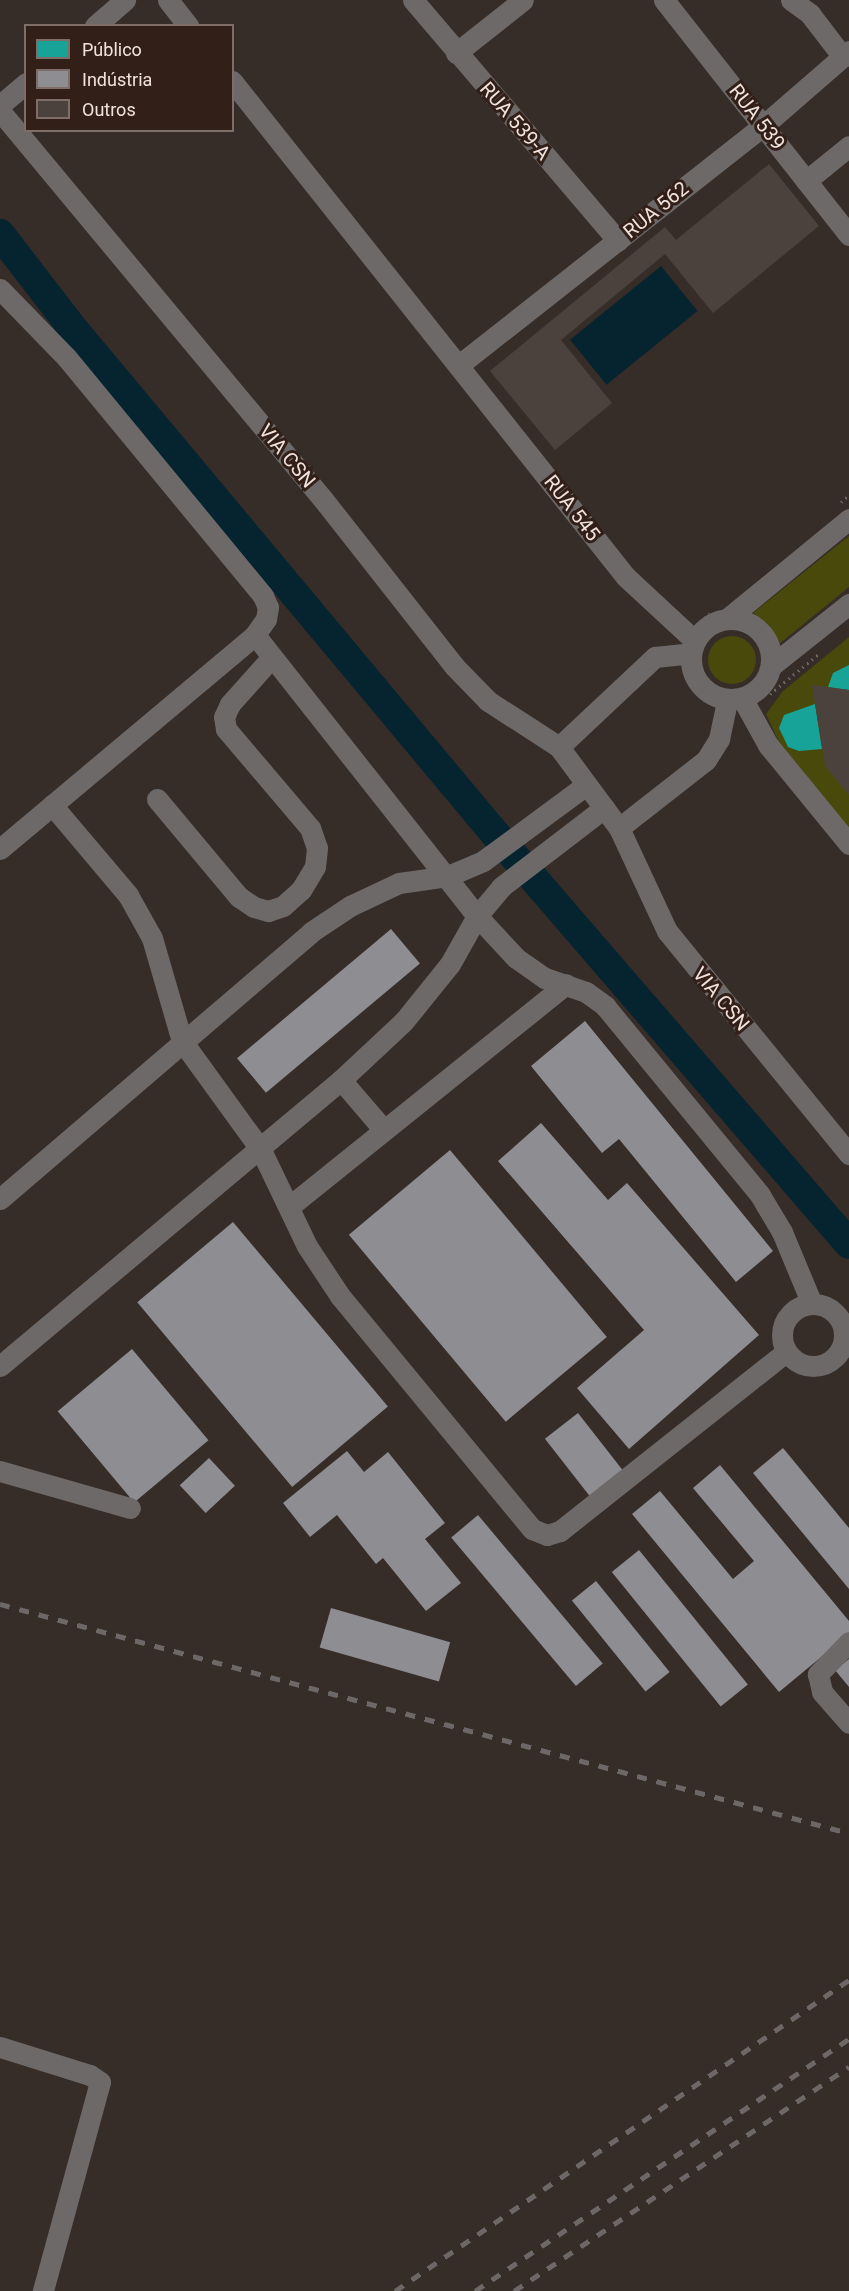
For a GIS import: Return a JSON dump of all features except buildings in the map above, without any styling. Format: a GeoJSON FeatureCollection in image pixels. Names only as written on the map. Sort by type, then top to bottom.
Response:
{"type":"FeatureCollection","features":[{"type":"Feature","properties":{"kind":"street"},"geometry":{"type":"LineString","coordinates":[[97,24],[125,0]]}},
{"type":"Feature","properties":{"kind":"street"},"geometry":{"type":"LineString","coordinates":[[168,0],[186,24]]}},
{"type":"Feature","properties":{"kind":"street","name":"RUA 539-A"},"geometry":{"type":"LineString","coordinates":[[413,0],[618,241]]}},
{"type":"Feature","properties":{"kind":"street"},"geometry":{"type":"LineString","coordinates":[[456,53],[523,0]]}},
{"type":"Feature","properties":{"kind":"street","name":"RUA 539"},"geometry":{"type":"LineString","coordinates":[[664,0],[764,124],[849,235]]}},
{"type":"Feature","properties":{"kind":"street"},"geometry":{"type":"LineString","coordinates":[[791,0],[810,14],[846,54]]}},
{"type":"Feature","properties":{"kind":"street","name":"RUA 562"},"geometry":{"type":"LineString","coordinates":[[459,365],[764,124],[846,54]]}},
{"type":"Feature","properties":{"kind":"street","name":"RUA 545"},"geometry":{"type":"LineString","coordinates":[[234,84],[626,577],[693,647]]}},
{"type":"Feature","properties":{"kind":"street"},"geometry":{"type":"LineString","coordinates":[[0,105],[24,85]]}},
{"type":"Feature","properties":{"kind":"street","name":"VIA CSN"},"geometry":{"type":"LineString","coordinates":[[0,111],[322,498],[454,666],[488,701],[559,747],[619,828],[667,931],[849,1154]]}},
{"type":"Feature","properties":{"kind":"street"},"geometry":{"type":"LineString","coordinates":[[806,181],[849,146]]}},
{"type":"Feature","properties":{"kind":"street"},"geometry":{"type":"LineString","coordinates":[[0,849],[255,635],[266,619],[268,607],[263,596],[67,358],[2,296]]}},
{"type":"Feature","properties":{"kind":"street"},"geometry":{"type":"LineString","coordinates":[[849,519],[727,619],[703,630],[693,647],[695,679],[709,693],[735,699],[761,686],[771,666],[849,604]]}},
{"type":"Feature","properties":{"kind":"street"},"geometry":{"type":"LineString","coordinates":[[727,619],[751,624],[761,631],[771,653],[771,666]]}},
{"type":"Feature","properties":{"kind":"street"},"geometry":{"type":"LineString","coordinates":[[255,635],[448,876],[477,916],[523,963],[545,978],[566,984],[605,1006],[760,1195],[782,1232],[812,1304]]}},
{"type":"Feature","properties":{"kind":"street"},"geometry":{"type":"LineString","coordinates":[[559,747],[646,664],[693,647]]}},
{"type":"Feature","properties":{"kind":"street"},"geometry":{"type":"LineString","coordinates":[[157,799],[239,897],[254,907],[268,911],[284,906],[301,890],[315,867],[317,848],[310,828],[226,729],[224,717],[230,704],[272,657]]}},
{"type":"Feature","properties":{"kind":"street"},"geometry":{"type":"LineString","coordinates":[[619,828],[706,760],[719,739],[735,699]]}},
{"type":"Feature","properties":{"kind":"street"},"geometry":{"type":"LineString","coordinates":[[735,699],[768,745],[849,844]]}},
{"type":"Feature","properties":{"kind":"street"},"geometry":{"type":"LineString","coordinates":[[2,1193],[262,971],[351,906],[399,883],[448,876],[483,861],[586,785]]}},
{"type":"Feature","properties":{"kind":"street"},"geometry":{"type":"LineString","coordinates":[[52,805],[133,904],[152,938],[182,1041],[261,1150],[290,1206],[307,1246],[340,1296],[532,1529],[547,1536],[560,1531],[786,1352]]}},
{"type":"Feature","properties":{"kind":"street"},"geometry":{"type":"LineString","coordinates":[[0,1366],[261,1150],[341,1080],[404,1021],[450,964],[477,916],[501,887],[604,808]]}},
{"type":"Feature","properties":{"kind":"street"},"geometry":{"type":"LineString","coordinates":[[290,1206],[566,984]]}},
{"type":"Feature","properties":{"kind":"street"},"geometry":{"type":"LineString","coordinates":[[341,1080],[384,1130]]}},
{"type":"Feature","properties":{"kind":"street"},"geometry":{"type":"LineString","coordinates":[[812,1304],[833,1311],[844,1310],[845,1356],[813,1367],[793,1360],[786,1352],[782,1331],[785,1320],[792,1312],[812,1304]]}},
{"type":"Feature","properties":{"kind":"street"},"geometry":{"type":"LineString","coordinates":[[0,1471],[130,1508]]}},
{"type":"Feature","properties":{"kind":"street"},"geometry":{"type":"LineString","coordinates":[[849,1642],[818,1674],[822,1692],[849,1723]]}},
{"type":"Feature","properties":{"kind":"street"},"geometry":{"type":"LineString","coordinates":[[0,2047],[90,2075],[100,2082],[43,2291]]}},
{"type":"Feature","properties":{"kind":"path"},"geometry":{"type":"LineString","coordinates":[[770,694],[823,651]]}},
{"type":"Feature","properties":{"kind":"shaded area"},"geometry":{"type":"Polygon","coordinates":[[[849,536],[849,587],[779,644],[767,623],[753,613],[849,536]]]}},
{"type":"Feature","properties":{"kind":"shaded area"},"geometry":{"type":"Polygon","coordinates":[[[732,636],[749,643],[756,660],[749,677],[732,684],[715,677],[708,660],[715,643],[732,636]]]}},
{"type":"Feature","properties":{"kind":"shaded area"},"geometry":{"type":"Polygon","coordinates":[[[849,637],[849,828],[779,742],[766,714],[783,691],[849,637]]]}},
{"type":"Feature","properties":{"kind":"water"},"geometry":{"type":"Polygon","coordinates":[[[661,266],[698,311],[607,385],[570,340],[661,266]]]}},
{"type":"Feature","properties":{"kind":"waterway"},"geometry":{"type":"LineString","coordinates":[[0,234],[70,325],[496,835],[849,1244]]}},
{"type":"Feature","properties":{"kind":"railway"},"geometry":{"type":"LineString","coordinates":[[0,1604],[849,1833]]}},
{"type":"Feature","properties":{"kind":"railway"},"geometry":{"type":"LineString","coordinates":[[395,2291],[849,1980]]}},
{"type":"Feature","properties":{"kind":"railway"},"geometry":{"type":"LineString","coordinates":[[475,2291],[849,2039]]}},
{"type":"Feature","properties":{"kind":"railway"},"geometry":{"type":"LineString","coordinates":[[514,2291],[849,2067]]}}]}
